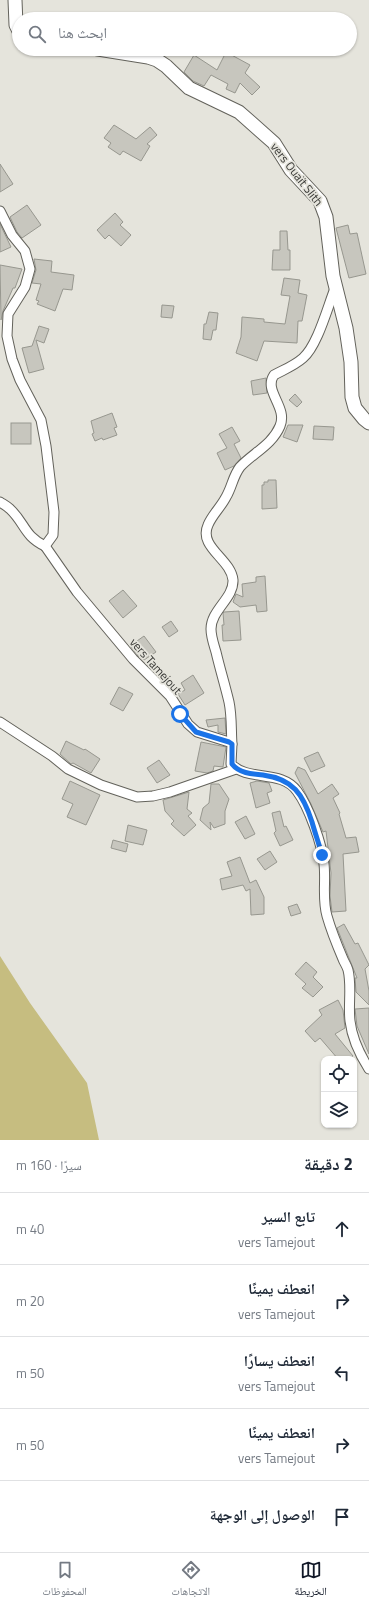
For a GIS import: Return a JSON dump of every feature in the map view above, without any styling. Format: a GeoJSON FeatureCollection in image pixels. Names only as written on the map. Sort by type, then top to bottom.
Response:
{"type":"FeatureCollection","features":[{"type":"Feature","properties":{"kind":"street"},"geometry":{"type":"LineString","coordinates":[[15,0],[15,12]]}},
{"type":"Feature","properties":{"kind":"street","name":"vers Ouaït Slith"},"geometry":{"type":"LineString","coordinates":[[142,56],[157,60],[166,66],[189,88],[239,112],[274,143],[291,170],[316,195],[324,208],[332,268],[346,328],[351,362],[352,397],[355,408],[369,423]]}},
{"type":"Feature","properties":{"kind":"street"},"geometry":{"type":"LineString","coordinates":[[0,211],[12,235],[26,251],[30,269],[25,287],[8,314],[7,336],[12,359],[20,380],[41,420],[46,446],[54,512],[53,535],[45,546],[35,542],[11,510],[0,502]]}},
{"type":"Feature","properties":{"kind":"street"},"geometry":{"type":"LineString","coordinates":[[236,769],[232,764],[229,704],[211,628],[216,613],[231,589],[233,580],[230,571],[206,539],[206,533],[210,520],[226,497],[234,476],[241,467],[263,449],[276,434],[282,417],[280,408],[271,389],[271,380],[274,375],[304,357],[310,349],[316,338],[336,286]]}},
{"type":"Feature","properties":{"kind":"street","name":"vers Tamejout"},"geometry":{"type":"LineString","coordinates":[[45,546],[81,598],[133,660],[170,696],[188,724],[196,732],[232,744]]}},
{"type":"Feature","properties":{"kind":"street"},"geometry":{"type":"LineString","coordinates":[[0,722],[52,756],[68,769],[101,785],[137,797],[153,796],[170,792],[236,769],[251,773],[274,776],[296,788],[309,811],[323,860],[326,915],[348,969],[350,1021],[354,1036],[369,1069]]}},
{"type":"Feature","properties":{"kind":"shaded area"},"geometry":{"type":"Polygon","coordinates":[[[0,956],[30,1003],[87,1083],[99,1140],[0,1140],[0,956]]]}},
{"type":"Feature","properties":{"kind":"building"},"geometry":{"type":"Polygon","coordinates":[[[193,56],[217,70],[224,56],[233,56],[250,65],[245,73],[260,87],[252,95],[240,83],[235,93],[226,89],[228,84],[211,75],[204,86],[193,81],[184,72],[193,56]]]}},
{"type":"Feature","properties":{"kind":"building"},"geometry":{"type":"Polygon","coordinates":[[[114,125],[136,139],[150,127],[157,135],[147,144],[150,146],[141,161],[123,151],[120,155],[108,147],[111,143],[104,138],[114,125]]]}},
{"type":"Feature","properties":{"kind":"building"},"geometry":{"type":"Polygon","coordinates":[[[0,164],[13,184],[0,192],[0,164]]]}},
{"type":"Feature","properties":{"kind":"building"},"geometry":{"type":"Polygon","coordinates":[[[27,205],[41,225],[22,238],[17,232],[10,217],[27,205]]]}},
{"type":"Feature","properties":{"kind":"building"},"geometry":{"type":"Polygon","coordinates":[[[115,213],[123,222],[120,225],[131,235],[121,246],[109,235],[105,239],[97,230],[115,213]]]}},
{"type":"Feature","properties":{"kind":"building"},"geometry":{"type":"Polygon","coordinates":[[[0,224],[11,247],[0,252],[0,224]]]}},
{"type":"Feature","properties":{"kind":"building"},"geometry":{"type":"Polygon","coordinates":[[[348,225],[350,234],[357,233],[366,274],[349,278],[336,228],[348,225]]]}},
{"type":"Feature","properties":{"kind":"building"},"geometry":{"type":"Polygon","coordinates":[[[280,231],[287,231],[288,250],[290,250],[290,270],[272,270],[273,250],[280,250],[280,231]]]}},
{"type":"Feature","properties":{"kind":"building"},"geometry":{"type":"Polygon","coordinates":[[[34,259],[52,261],[51,272],[74,275],[72,290],[63,289],[55,311],[37,304],[39,301],[36,300],[41,284],[32,283],[36,270],[34,259]]]}},
{"type":"Feature","properties":{"kind":"building"},"geometry":{"type":"Polygon","coordinates":[[[0,265],[22,269],[15,288],[13,288],[3,311],[1,320],[0,265]]]}},
{"type":"Feature","properties":{"kind":"building"},"geometry":{"type":"Polygon","coordinates":[[[284,278],[300,280],[298,293],[307,295],[302,321],[298,321],[297,343],[264,341],[257,361],[236,353],[241,337],[242,317],[264,319],[264,322],[285,324],[290,296],[281,295],[284,278]]]}},
{"type":"Feature","properties":{"kind":"building"},"geometry":{"type":"Polygon","coordinates":[[[162,305],[174,306],[172,318],[161,317],[162,305]]]}},
{"type":"Feature","properties":{"kind":"building"},"geometry":{"type":"Polygon","coordinates":[[[209,312],[218,313],[216,330],[213,330],[211,340],[203,339],[204,324],[206,324],[209,312]]]}},
{"type":"Feature","properties":{"kind":"building"},"geometry":{"type":"Polygon","coordinates":[[[39,326],[49,329],[44,343],[36,340],[44,369],[29,373],[22,348],[32,346],[39,326]]]}},
{"type":"Feature","properties":{"kind":"building"},"geometry":{"type":"Polygon","coordinates":[[[266,378],[267,393],[253,395],[251,381],[266,378]]]}},
{"type":"Feature","properties":{"kind":"building"},"geometry":{"type":"Polygon","coordinates":[[[295,394],[302,402],[297,407],[289,400],[295,394]]]}},
{"type":"Feature","properties":{"kind":"building"},"geometry":{"type":"Polygon","coordinates":[[[112,413],[117,427],[114,428],[117,435],[95,441],[92,434],[94,433],[91,421],[112,413]]]}},
{"type":"Feature","properties":{"kind":"building"},"geometry":{"type":"Polygon","coordinates":[[[11,423],[31,423],[31,444],[11,444],[11,423]]]}},
{"type":"Feature","properties":{"kind":"building"},"geometry":{"type":"Polygon","coordinates":[[[288,425],[303,425],[297,442],[283,437],[288,425]]]}},
{"type":"Feature","properties":{"kind":"building"},"geometry":{"type":"Polygon","coordinates":[[[314,426],[334,427],[333,440],[313,439],[314,426]]]}},
{"type":"Feature","properties":{"kind":"building"},"geometry":{"type":"Polygon","coordinates":[[[232,427],[240,441],[234,444],[241,458],[234,466],[225,470],[217,453],[227,448],[219,434],[232,427]]]}},
{"type":"Feature","properties":{"kind":"building"},"geometry":{"type":"Polygon","coordinates":[[[268,480],[276,480],[277,508],[262,509],[262,485],[264,485],[264,482],[268,482],[268,480]]]}},
{"type":"Feature","properties":{"kind":"building"},"geometry":{"type":"Polygon","coordinates":[[[265,576],[267,611],[257,612],[256,605],[240,607],[233,602],[236,594],[243,597],[242,584],[256,582],[256,577],[265,576]]]}},
{"type":"Feature","properties":{"kind":"building"},"geometry":{"type":"Polygon","coordinates":[[[123,590],[137,606],[123,618],[109,601],[123,590]]]}},
{"type":"Feature","properties":{"kind":"building"},"geometry":{"type":"Polygon","coordinates":[[[239,611],[241,640],[223,641],[223,613],[239,611]]]}},
{"type":"Feature","properties":{"kind":"building"},"geometry":{"type":"Polygon","coordinates":[[[171,621],[178,631],[169,637],[162,627],[171,621]]]}},
{"type":"Feature","properties":{"kind":"building"},"geometry":{"type":"Polygon","coordinates":[[[144,636],[156,652],[144,660],[141,655],[139,657],[130,646],[144,636]]]}},
{"type":"Feature","properties":{"kind":"building"},"geometry":{"type":"Polygon","coordinates":[[[193,675],[204,693],[185,705],[178,694],[185,690],[181,683],[193,675]]]}},
{"type":"Feature","properties":{"kind":"building"},"geometry":{"type":"Polygon","coordinates":[[[119,687],[133,694],[123,711],[110,704],[119,687]]]}},
{"type":"Feature","properties":{"kind":"building"},"geometry":{"type":"Polygon","coordinates":[[[225,718],[226,734],[218,732],[218,725],[208,727],[206,720],[225,718]]]}},
{"type":"Feature","properties":{"kind":"building"},"geometry":{"type":"Polygon","coordinates":[[[66,741],[84,750],[85,749],[100,759],[91,773],[73,763],[71,764],[60,754],[66,741]]]}},
{"type":"Feature","properties":{"kind":"building"},"geometry":{"type":"Polygon","coordinates":[[[201,742],[226,747],[223,767],[214,766],[213,771],[207,773],[195,771],[201,742]]]}},
{"type":"Feature","properties":{"kind":"building"},"geometry":{"type":"Polygon","coordinates":[[[318,752],[325,766],[311,772],[304,758],[318,752]]]}},
{"type":"Feature","properties":{"kind":"building"},"geometry":{"type":"Polygon","coordinates":[[[159,760],[170,775],[157,783],[147,768],[159,760]]]}},
{"type":"Feature","properties":{"kind":"building"},"geometry":{"type":"Polygon","coordinates":[[[298,767],[305,770],[318,794],[332,784],[339,794],[333,798],[340,813],[339,814],[346,838],[356,837],[359,852],[343,854],[346,911],[332,912],[330,896],[331,873],[326,831],[323,832],[295,773],[298,767]]]}},
{"type":"Feature","properties":{"kind":"building"},"geometry":{"type":"Polygon","coordinates":[[[70,781],[100,795],[86,825],[67,817],[73,804],[62,799],[70,781]]]}},
{"type":"Feature","properties":{"kind":"building"},"geometry":{"type":"Polygon","coordinates":[[[257,781],[269,783],[272,791],[267,793],[270,803],[256,808],[250,783],[257,781]]]}},
{"type":"Feature","properties":{"kind":"building"},"geometry":{"type":"Polygon","coordinates":[[[211,784],[219,784],[229,799],[225,811],[225,824],[214,828],[210,822],[211,830],[200,820],[203,808],[209,803],[211,784]]]}},
{"type":"Feature","properties":{"kind":"building"},"geometry":{"type":"Polygon","coordinates":[[[189,792],[187,809],[192,813],[188,816],[196,825],[184,836],[171,824],[174,821],[165,811],[163,800],[189,792]]]}},
{"type":"Feature","properties":{"kind":"building"},"geometry":{"type":"Polygon","coordinates":[[[280,811],[284,827],[286,826],[293,840],[280,846],[274,833],[276,831],[272,813],[280,811]]]}},
{"type":"Feature","properties":{"kind":"building"},"geometry":{"type":"Polygon","coordinates":[[[246,816],[255,834],[245,839],[235,822],[246,816]]]}},
{"type":"Feature","properties":{"kind":"building"},"geometry":{"type":"Polygon","coordinates":[[[128,825],[147,830],[143,845],[125,841],[128,825]]]}},
{"type":"Feature","properties":{"kind":"building"},"geometry":{"type":"Polygon","coordinates":[[[113,840],[128,844],[126,852],[111,848],[113,840]]]}},
{"type":"Feature","properties":{"kind":"building"},"geometry":{"type":"Polygon","coordinates":[[[270,851],[277,862],[265,870],[257,859],[270,851]]]}},
{"type":"Feature","properties":{"kind":"building"},"geometry":{"type":"Polygon","coordinates":[[[240,857],[250,883],[256,880],[264,897],[264,914],[251,915],[250,889],[246,891],[243,885],[222,890],[220,879],[232,876],[227,862],[240,857]]]}},
{"type":"Feature","properties":{"kind":"building"},"geometry":{"type":"Polygon","coordinates":[[[297,904],[301,913],[291,916],[288,907],[297,904]]]}},
{"type":"Feature","properties":{"kind":"building"},"geometry":{"type":"Polygon","coordinates":[[[344,924],[355,944],[358,943],[369,965],[365,969],[369,991],[369,1005],[356,992],[355,978],[357,978],[337,928],[344,924]]]}},
{"type":"Feature","properties":{"kind":"building"},"geometry":{"type":"Polygon","coordinates":[[[306,962],[317,972],[313,977],[323,987],[313,997],[302,988],[306,984],[295,974],[306,962]]]}},
{"type":"Feature","properties":{"kind":"building"},"geometry":{"type":"Polygon","coordinates":[[[338,1000],[343,1010],[345,1028],[335,1034],[353,1056],[335,1056],[320,1038],[315,1042],[305,1031],[322,1015],[319,1010],[338,1000]]]}},
{"type":"Feature","properties":{"kind":"building"},"geometry":{"type":"Polygon","coordinates":[[[369,1008],[369,1054],[357,1026],[355,1009],[369,1008]]]}},
{"type":"Feature","properties":{"kind":"route"},"geometry":{"type":"LineString","coordinates":[[180,714],[196,732],[232,744],[232,764],[236,769],[251,773],[274,776],[296,788],[309,811],[322,855]]}}]}
